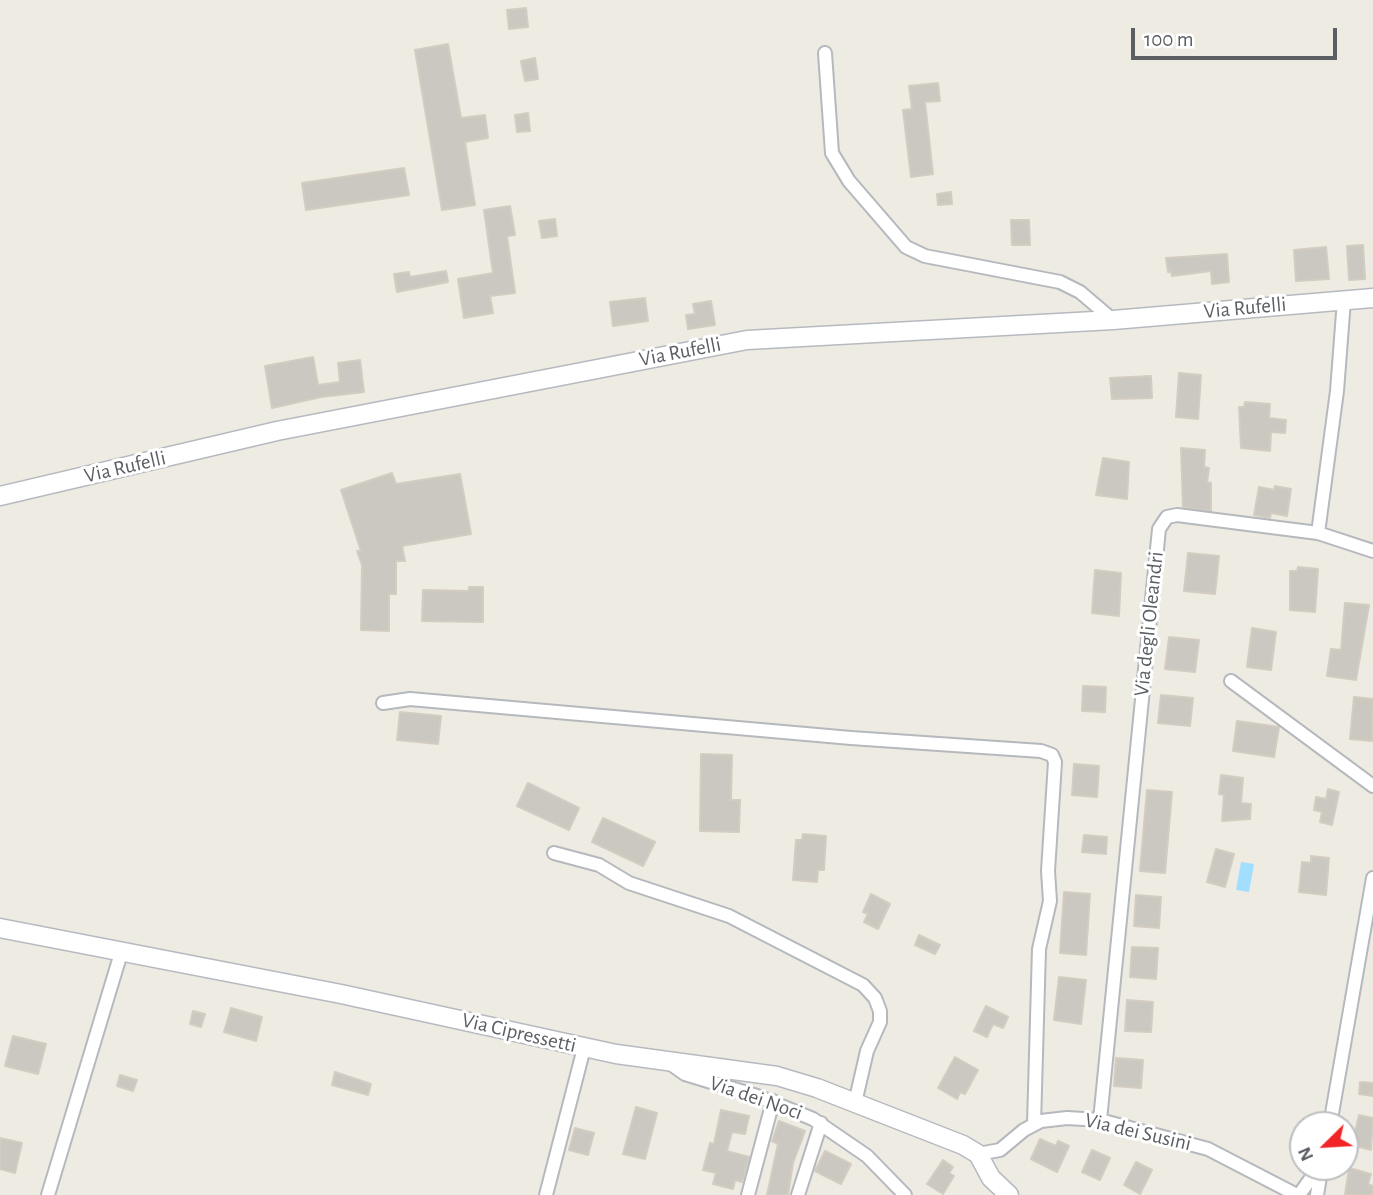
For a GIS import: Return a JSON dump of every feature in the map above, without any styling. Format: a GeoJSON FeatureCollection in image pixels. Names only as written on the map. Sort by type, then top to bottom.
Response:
{"type":"FeatureCollection","features":[{"type":"Feature","properties":{"kind":"street"},"geometry":{"type":"LineString","coordinates":[[825,53],[832,153],[849,181],[906,247],[925,256],[1060,282],[1080,292],[1113,320]]}},
{"type":"Feature","properties":{"kind":"street","name":"Via Rufelli"},"geometry":{"type":"LineString","coordinates":[[0,495],[277,431],[747,340],[1113,320],[1373,298]]}},
{"type":"Feature","properties":{"kind":"street"},"geometry":{"type":"LineString","coordinates":[[1344,300],[1337,391],[1318,533],[1373,551]]}},
{"type":"Feature","properties":{"kind":"street","name":"Via degli Oleandri"},"geometry":{"type":"LineString","coordinates":[[1100,1120],[1161,524],[1167,517],[1177,515],[1318,533]]}},
{"type":"Feature","properties":{"kind":"street"},"geometry":{"type":"LineString","coordinates":[[1231,681],[1373,786]]}},
{"type":"Feature","properties":{"kind":"street"},"geometry":{"type":"LineString","coordinates":[[383,703],[410,699],[851,738],[1041,751],[1052,755],[1055,762],[1048,871],[1050,901],[1039,949],[1034,1124]]}},
{"type":"Feature","properties":{"kind":"street"},"geometry":{"type":"LineString","coordinates":[[554,853],[599,865],[629,883],[729,916],[863,985],[875,998],[880,1011],[880,1022],[867,1051],[855,1103]]}},
{"type":"Feature","properties":{"kind":"street"},"geometry":{"type":"LineString","coordinates":[[1332,1111],[1373,878]]}},
{"type":"Feature","properties":{"kind":"street","name":"Via Cipressetti"},"geometry":{"type":"LineString","coordinates":[[0,928],[365,999],[584,1048],[776,1076],[855,1103],[963,1145],[978,1154]]}},
{"type":"Feature","properties":{"kind":"street"},"geometry":{"type":"LineString","coordinates":[[48,1195],[121,953]]}},
{"type":"Feature","properties":{"kind":"street"},"geometry":{"type":"LineString","coordinates":[[546,1195],[584,1048]]}},
{"type":"Feature","properties":{"kind":"street","name":"Via dei Noci"},"geometry":{"type":"LineString","coordinates":[[668,1062],[685,1074],[773,1101],[821,1123],[867,1156],[905,1195]]}},
{"type":"Feature","properties":{"kind":"street"},"geometry":{"type":"LineString","coordinates":[[748,1195],[773,1101]]}},
{"type":"Feature","properties":{"kind":"street","name":"Via dei Susini"},"geometry":{"type":"LineString","coordinates":[[978,1154],[1000,1150],[1034,1124],[1057,1118],[1100,1120],[1208,1149],[1298,1195]]}},
{"type":"Feature","properties":{"kind":"street"},"geometry":{"type":"LineString","coordinates":[[797,1195],[821,1123]]}},
{"type":"Feature","properties":{"kind":"street"},"geometry":{"type":"LineString","coordinates":[[978,1154],[991,1178],[1009,1195]]}},
{"type":"Feature","properties":{"kind":"street"},"geometry":{"type":"LineString","coordinates":[[1298,1195],[1309,1181]]}},
{"type":"Feature","properties":{"kind":"water"},"geometry":{"type":"Polygon","coordinates":[[[1241,862],[1254,864],[1249,892],[1236,890],[1241,862]]]}},
{"type":"Feature","properties":{"kind":"building"},"geometry":{"type":"Polygon","coordinates":[[[526,8],[528,27],[509,29],[507,10],[526,8]]]}},
{"type":"Feature","properties":{"kind":"building"},"geometry":{"type":"Polygon","coordinates":[[[448,44],[461,118],[485,115],[488,138],[465,142],[475,205],[442,210],[415,50],[448,44]]]}},
{"type":"Feature","properties":{"kind":"building"},"geometry":{"type":"Polygon","coordinates":[[[535,58],[538,79],[525,81],[521,61],[535,58]]]}},
{"type":"Feature","properties":{"kind":"building"},"geometry":{"type":"Polygon","coordinates":[[[938,83],[940,101],[925,102],[933,174],[911,177],[903,110],[912,109],[909,86],[938,83]]]}},
{"type":"Feature","properties":{"kind":"building"},"geometry":{"type":"Polygon","coordinates":[[[528,113],[530,131],[517,132],[515,115],[528,113]]]}},
{"type":"Feature","properties":{"kind":"building"},"geometry":{"type":"Polygon","coordinates":[[[404,168],[409,195],[306,210],[302,183],[404,168]]]}},
{"type":"Feature","properties":{"kind":"building"},"geometry":{"type":"Polygon","coordinates":[[[951,192],[952,204],[938,205],[937,194],[951,192]]]}},
{"type":"Feature","properties":{"kind":"building"},"geometry":{"type":"Polygon","coordinates":[[[510,206],[515,235],[507,236],[515,293],[490,296],[493,313],[464,318],[458,279],[493,273],[484,210],[510,206]]]}},
{"type":"Feature","properties":{"kind":"building"},"geometry":{"type":"Polygon","coordinates":[[[555,219],[557,236],[542,238],[539,221],[555,219]]]}},
{"type":"Feature","properties":{"kind":"building"},"geometry":{"type":"Polygon","coordinates":[[[1011,220],[1029,220],[1030,245],[1012,245],[1011,220]]]}},
{"type":"Feature","properties":{"kind":"building"},"geometry":{"type":"Polygon","coordinates":[[[1363,245],[1365,279],[1349,280],[1347,246],[1363,245]]]}},
{"type":"Feature","properties":{"kind":"building"},"geometry":{"type":"Polygon","coordinates":[[[1326,247],[1329,279],[1296,281],[1294,250],[1326,247]]]}},
{"type":"Feature","properties":{"kind":"building"},"geometry":{"type":"Polygon","coordinates":[[[1227,254],[1229,282],[1212,284],[1211,271],[1172,276],[1171,271],[1168,272],[1166,258],[1227,254]]]}},
{"type":"Feature","properties":{"kind":"building"},"geometry":{"type":"Polygon","coordinates":[[[446,271],[448,282],[397,292],[394,274],[409,272],[410,277],[446,271]]]}},
{"type":"Feature","properties":{"kind":"building"},"geometry":{"type":"Polygon","coordinates":[[[645,298],[648,321],[613,326],[610,302],[645,298]]]}},
{"type":"Feature","properties":{"kind":"building"},"geometry":{"type":"Polygon","coordinates":[[[711,301],[715,325],[688,329],[686,315],[695,314],[693,304],[711,301]]]}},
{"type":"Feature","properties":{"kind":"building"},"geometry":{"type":"Polygon","coordinates":[[[313,357],[318,385],[340,382],[338,363],[360,360],[364,392],[321,397],[272,408],[265,366],[313,357]]]}},
{"type":"Feature","properties":{"kind":"building"},"geometry":{"type":"Polygon","coordinates":[[[1179,373],[1201,375],[1198,419],[1176,417],[1179,373]]]}},
{"type":"Feature","properties":{"kind":"building"},"geometry":{"type":"Polygon","coordinates":[[[1151,376],[1152,398],[1112,399],[1110,378],[1151,376]]]}},
{"type":"Feature","properties":{"kind":"building"},"geometry":{"type":"Polygon","coordinates":[[[1245,402],[1270,404],[1269,418],[1286,420],[1285,433],[1271,432],[1270,451],[1241,448],[1239,407],[1244,407],[1245,402]]]}},
{"type":"Feature","properties":{"kind":"building"},"geometry":{"type":"Polygon","coordinates":[[[1181,448],[1205,450],[1204,467],[1209,468],[1207,482],[1211,483],[1211,511],[1183,507],[1181,448]]]}},
{"type":"Feature","properties":{"kind":"building"},"geometry":{"type":"Polygon","coordinates":[[[1103,458],[1129,462],[1127,499],[1096,495],[1103,458]]]}},
{"type":"Feature","properties":{"kind":"building"},"geometry":{"type":"Polygon","coordinates":[[[392,473],[396,484],[460,474],[471,534],[402,546],[405,561],[396,561],[396,594],[389,594],[389,631],[361,630],[362,565],[357,551],[361,551],[341,490],[392,473]]]}},
{"type":"Feature","properties":{"kind":"building"},"geometry":{"type":"Polygon","coordinates":[[[1275,486],[1291,489],[1287,516],[1271,513],[1270,518],[1254,515],[1259,487],[1274,490],[1275,486]]]}},
{"type":"Feature","properties":{"kind":"building"},"geometry":{"type":"Polygon","coordinates":[[[1188,553],[1219,556],[1215,594],[1184,591],[1188,553]]]}},
{"type":"Feature","properties":{"kind":"building"},"geometry":{"type":"Polygon","coordinates":[[[1298,567],[1318,569],[1315,612],[1290,610],[1290,571],[1297,571],[1298,567]]]}},
{"type":"Feature","properties":{"kind":"building"},"geometry":{"type":"Polygon","coordinates":[[[1095,570],[1121,573],[1119,616],[1092,613],[1095,570]]]}},
{"type":"Feature","properties":{"kind":"building"},"geometry":{"type":"Polygon","coordinates":[[[469,587],[483,587],[483,622],[422,621],[423,590],[469,591],[469,587]]]}},
{"type":"Feature","properties":{"kind":"building"},"geometry":{"type":"Polygon","coordinates":[[[1345,603],[1369,605],[1356,680],[1327,676],[1331,649],[1341,650],[1345,603]]]}},
{"type":"Feature","properties":{"kind":"building"},"geometry":{"type":"Polygon","coordinates":[[[1252,628],[1276,632],[1271,670],[1247,667],[1252,628]]]}},
{"type":"Feature","properties":{"kind":"building"},"geometry":{"type":"Polygon","coordinates":[[[1169,637],[1199,640],[1195,672],[1165,669],[1169,637]]]}},
{"type":"Feature","properties":{"kind":"building"},"geometry":{"type":"Polygon","coordinates":[[[1083,686],[1106,687],[1105,712],[1082,711],[1083,686]]]}},
{"type":"Feature","properties":{"kind":"building"},"geometry":{"type":"Polygon","coordinates":[[[1161,695],[1193,698],[1190,726],[1158,723],[1161,695]]]}},
{"type":"Feature","properties":{"kind":"building"},"geometry":{"type":"Polygon","coordinates":[[[1354,697],[1373,699],[1372,741],[1350,739],[1354,697]]]}},
{"type":"Feature","properties":{"kind":"building"},"geometry":{"type":"Polygon","coordinates":[[[400,712],[441,716],[438,744],[397,740],[400,712]]]}},
{"type":"Feature","properties":{"kind":"building"},"geometry":{"type":"Polygon","coordinates":[[[1237,721],[1279,727],[1274,757],[1233,751],[1237,721]]]}},
{"type":"Feature","properties":{"kind":"building"},"geometry":{"type":"Polygon","coordinates":[[[701,754],[732,755],[731,800],[740,800],[739,832],[700,831],[701,754]]]}},
{"type":"Feature","properties":{"kind":"building"},"geometry":{"type":"Polygon","coordinates":[[[1074,764],[1099,766],[1097,797],[1072,795],[1074,764]]]}},
{"type":"Feature","properties":{"kind":"building"},"geometry":{"type":"Polygon","coordinates":[[[1221,775],[1243,778],[1241,803],[1251,804],[1250,819],[1222,821],[1224,795],[1219,794],[1221,775]]]}},
{"type":"Feature","properties":{"kind":"building"},"geometry":{"type":"Polygon","coordinates":[[[528,783],[579,808],[569,830],[517,806],[528,783]]]}},
{"type":"Feature","properties":{"kind":"building"},"geometry":{"type":"Polygon","coordinates":[[[1328,789],[1339,792],[1332,825],[1320,822],[1322,812],[1314,810],[1316,797],[1326,799],[1328,789]]]}},
{"type":"Feature","properties":{"kind":"building"},"geometry":{"type":"Polygon","coordinates":[[[1147,790],[1172,792],[1165,873],[1140,871],[1147,790]]]}},
{"type":"Feature","properties":{"kind":"building"},"geometry":{"type":"Polygon","coordinates":[[[603,818],[655,842],[643,866],[592,842],[603,818]]]}},
{"type":"Feature","properties":{"kind":"building"},"geometry":{"type":"Polygon","coordinates":[[[803,834],[826,836],[824,870],[818,870],[817,882],[793,880],[796,840],[802,840],[803,834]]]}},
{"type":"Feature","properties":{"kind":"building"},"geometry":{"type":"Polygon","coordinates":[[[1084,835],[1107,837],[1106,854],[1082,852],[1084,835]]]}},
{"type":"Feature","properties":{"kind":"building"},"geometry":{"type":"Polygon","coordinates":[[[1216,849],[1234,854],[1225,887],[1207,882],[1216,849]]]}},
{"type":"Feature","properties":{"kind":"building"},"geometry":{"type":"Polygon","coordinates":[[[1311,856],[1329,858],[1326,895],[1299,892],[1302,862],[1311,863],[1311,856]]]}},
{"type":"Feature","properties":{"kind":"building"},"geometry":{"type":"Polygon","coordinates":[[[1064,892],[1090,894],[1086,955],[1060,953],[1064,892]]]}},
{"type":"Feature","properties":{"kind":"building"},"geometry":{"type":"Polygon","coordinates":[[[871,894],[890,904],[878,929],[864,922],[868,914],[863,912],[871,894]]]}},
{"type":"Feature","properties":{"kind":"building"},"geometry":{"type":"Polygon","coordinates":[[[1136,895],[1161,897],[1159,928],[1134,926],[1136,895]]]}},
{"type":"Feature","properties":{"kind":"building"},"geometry":{"type":"Polygon","coordinates":[[[919,935],[940,945],[935,954],[915,945],[919,935]]]}},
{"type":"Feature","properties":{"kind":"building"},"geometry":{"type":"Polygon","coordinates":[[[1132,947],[1158,948],[1156,979],[1130,977],[1132,947]]]}},
{"type":"Feature","properties":{"kind":"building"},"geometry":{"type":"Polygon","coordinates":[[[1059,977],[1086,980],[1081,1024],[1054,1020],[1059,977]]]}},
{"type":"Feature","properties":{"kind":"building"},"geometry":{"type":"Polygon","coordinates":[[[1127,1000],[1153,1002],[1151,1032],[1125,1031],[1127,1000]]]}},
{"type":"Feature","properties":{"kind":"building"},"geometry":{"type":"Polygon","coordinates":[[[986,1006],[1008,1017],[1003,1028],[993,1024],[987,1037],[974,1031],[986,1006]]]}},
{"type":"Feature","properties":{"kind":"building"},"geometry":{"type":"Polygon","coordinates":[[[231,1008],[262,1017],[256,1041],[224,1032],[231,1008]]]}},
{"type":"Feature","properties":{"kind":"building"},"geometry":{"type":"Polygon","coordinates":[[[193,1011],[205,1014],[201,1027],[190,1024],[193,1011]]]}},
{"type":"Feature","properties":{"kind":"building"},"geometry":{"type":"Polygon","coordinates":[[[13,1036],[46,1044],[38,1074],[5,1066],[13,1036]]]}},
{"type":"Feature","properties":{"kind":"building"},"geometry":{"type":"Polygon","coordinates":[[[955,1057],[978,1070],[965,1094],[960,1092],[957,1099],[938,1088],[955,1057]]]}},
{"type":"Feature","properties":{"kind":"building"},"geometry":{"type":"Polygon","coordinates":[[[1116,1058],[1143,1060],[1141,1088],[1114,1086],[1116,1058]]]}},
{"type":"Feature","properties":{"kind":"building"},"geometry":{"type":"Polygon","coordinates":[[[335,1072],[371,1084],[368,1095],[332,1085],[335,1072]]]}},
{"type":"Feature","properties":{"kind":"building"},"geometry":{"type":"Polygon","coordinates":[[[120,1075],[137,1080],[133,1091],[117,1086],[120,1075]]]}},
{"type":"Feature","properties":{"kind":"building"},"geometry":{"type":"Polygon","coordinates":[[[1360,1082],[1373,1083],[1373,1096],[1359,1094],[1360,1082]]]}},
{"type":"Feature","properties":{"kind":"building"},"geometry":{"type":"Polygon","coordinates":[[[636,1107],[657,1113],[645,1159],[623,1154],[636,1107]]]}},
{"type":"Feature","properties":{"kind":"building"},"geometry":{"type":"Polygon","coordinates":[[[721,1110],[749,1116],[745,1134],[732,1132],[727,1151],[749,1157],[742,1182],[735,1180],[733,1189],[713,1184],[716,1173],[703,1170],[710,1143],[714,1144],[721,1110]]]}},
{"type":"Feature","properties":{"kind":"building"},"geometry":{"type":"Polygon","coordinates":[[[1359,1115],[1373,1118],[1371,1150],[1359,1147],[1359,1115]]]}},
{"type":"Feature","properties":{"kind":"building"},"geometry":{"type":"Polygon","coordinates":[[[779,1121],[805,1131],[793,1163],[788,1195],[767,1195],[778,1144],[772,1141],[779,1121]]]}},
{"type":"Feature","properties":{"kind":"building"},"geometry":{"type":"Polygon","coordinates":[[[575,1128],[594,1133],[588,1155],[569,1150],[575,1128]]]}},
{"type":"Feature","properties":{"kind":"building"},"geometry":{"type":"Polygon","coordinates":[[[0,1138],[22,1143],[15,1173],[0,1169],[0,1138]]]}},
{"type":"Feature","properties":{"kind":"building"},"geometry":{"type":"Polygon","coordinates":[[[1040,1139],[1056,1146],[1058,1141],[1069,1146],[1057,1172],[1031,1159],[1040,1139]]]}},
{"type":"Feature","properties":{"kind":"building"},"geometry":{"type":"Polygon","coordinates":[[[1092,1150],[1110,1158],[1100,1180],[1082,1172],[1092,1150]]]}},
{"type":"Feature","properties":{"kind":"building"},"geometry":{"type":"Polygon","coordinates":[[[825,1151],[851,1164],[841,1184],[815,1171],[825,1151]]]}},
{"type":"Feature","properties":{"kind":"building"},"geometry":{"type":"Polygon","coordinates":[[[943,1160],[953,1167],[949,1173],[954,1176],[943,1194],[927,1184],[943,1160]]]}},
{"type":"Feature","properties":{"kind":"building"},"geometry":{"type":"Polygon","coordinates":[[[1136,1162],[1152,1170],[1140,1194],[1124,1185],[1136,1162]]]}},
{"type":"Feature","properties":{"kind":"building"},"geometry":{"type":"Polygon","coordinates":[[[1359,1171],[1371,1174],[1368,1184],[1373,1186],[1373,1195],[1345,1195],[1347,1181],[1359,1181],[1359,1171]]]}}]}
